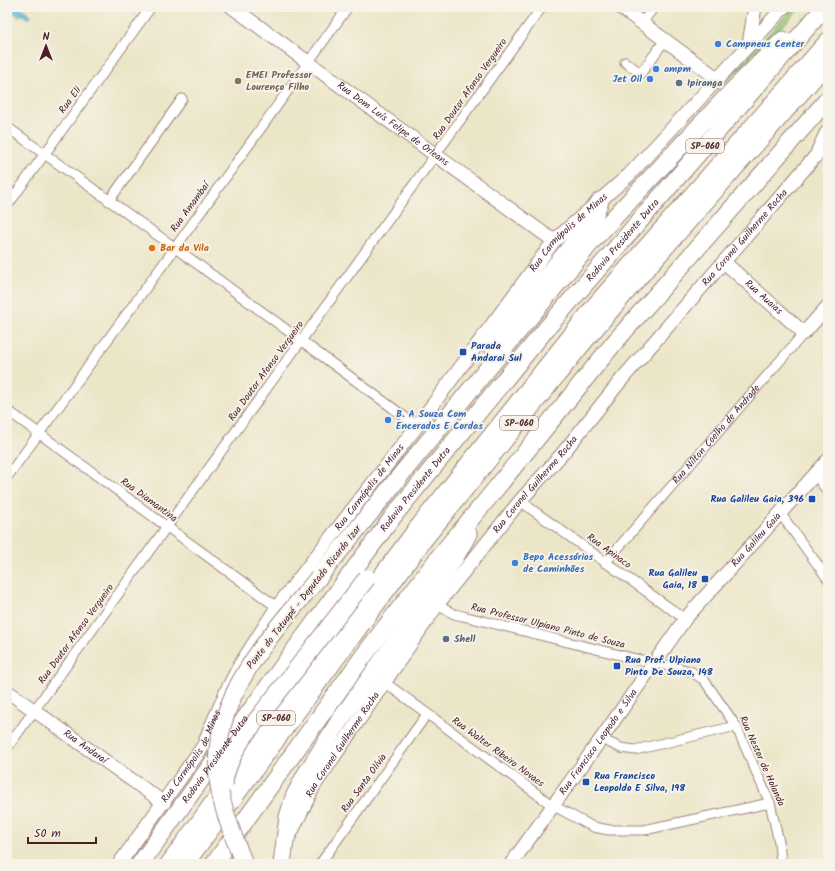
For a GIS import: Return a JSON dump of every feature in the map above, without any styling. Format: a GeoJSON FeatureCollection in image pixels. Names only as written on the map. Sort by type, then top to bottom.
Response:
{"type":"FeatureCollection","features":[{"type":"Feature","properties":{"kind":"highway"},"geometry":{"type":"LineString","coordinates":[[399,477],[593,240],[730,92],[815,7]]}},
{"type":"Feature","properties":{"kind":"highway","name":"Rodovia Presidente Dutra"},"geometry":{"type":"LineString","coordinates":[[140,864],[395,514],[546,329],[825,7]]}},
{"type":"Feature","properties":{"kind":"highway","name":"SP-060"},"geometry":{"type":"LineString","coordinates":[[168,864],[242,762],[416,530],[598,302],[828,41]]}},
{"type":"Feature","properties":{"kind":"highway","name":"SP-060"},"geometry":{"type":"LineString","coordinates":[[185,864],[340,652],[426,538],[587,338],[828,62]]}},
{"type":"Feature","properties":{"kind":"highway","name":"SP-060"},"geometry":{"type":"LineString","coordinates":[[250,815],[362,658],[443,552],[614,343],[828,99]]}},
{"type":"Feature","properties":{"kind":"highway"},"geometry":{"type":"LineString","coordinates":[[824,148],[828,134]]}},
{"type":"Feature","properties":{"kind":"highway"},"geometry":{"type":"LineString","coordinates":[[399,477],[428,429],[531,295],[592,221],[600,201]]}},
{"type":"Feature","properties":{"kind":"highway"},"geometry":{"type":"LineString","coordinates":[[222,799],[224,778],[231,757],[242,739],[478,438],[504,420]]}},
{"type":"Feature","properties":{"kind":"highway","name":"Ponte do Tatuapé - Deputado Ricardo Izar"},"geometry":{"type":"LineString","coordinates":[[244,864],[227,820],[217,767],[219,743],[224,719],[233,696],[245,672],[267,641],[399,477]]}},
{"type":"Feature","properties":{"kind":"highway"},"geometry":{"type":"LineString","coordinates":[[282,858],[288,816],[294,797],[306,774],[338,723],[454,559],[485,502]]}},
{"type":"Feature","properties":{"kind":"highway"},"geometry":{"type":"LineString","coordinates":[[214,864],[250,815]]}},
{"type":"Feature","properties":{"kind":"highway"},"geometry":{"type":"LineString","coordinates":[[206,864],[215,852],[250,815]]}},
{"type":"Feature","properties":{"kind":"main road","name":"Rua Dom Luís Felipe de Orleans"},"geometry":{"type":"LineString","coordinates":[[232,7],[554,241]]}},
{"type":"Feature","properties":{"kind":"main road"},"geometry":{"type":"LineString","coordinates":[[620,7],[718,79]]}},
{"type":"Feature","properties":{"kind":"main road"},"geometry":{"type":"LineString","coordinates":[[749,44],[755,7]]}},
{"type":"Feature","properties":{"kind":"main road","name":"Rua Carmópolis de Minas"},"geometry":{"type":"LineString","coordinates":[[118,864],[204,745],[215,716],[240,664],[278,607],[418,426],[554,241],[629,175],[784,7]]}},
{"type":"Feature","properties":{"kind":"main road","name":"Rua Coronel Guilherme Rocha"},"geometry":{"type":"LineString","coordinates":[[282,858],[291,831],[314,786],[438,605],[520,501],[562,454],[622,379],[824,148]]}},
{"type":"Feature","properties":{"kind":"main road","name":"Rua Auaias"},"geometry":{"type":"LineString","coordinates":[[724,262],[804,333]]}},
{"type":"Feature","properties":{"kind":"main road","name":"Rua Nílton Coelho de Andrade"},"geometry":{"type":"LineString","coordinates":[[804,333],[828,306]]}},
{"type":"Feature","properties":{"kind":"main road","name":"Rua Galileu Gaia"},"geometry":{"type":"LineString","coordinates":[[685,619],[828,460]]}},
{"type":"Feature","properties":{"kind":"main road","name":"Rua Francisco Leopodo e Silva"},"geometry":{"type":"LineString","coordinates":[[511,864],[685,619]]}},
{"type":"Feature","properties":{"kind":"main road","name":"Rua Andaraí"},"geometry":{"type":"LineString","coordinates":[[7,691],[164,802]]}},
{"type":"Feature","properties":{"kind":"street","name":"Rua Eli"},"geometry":{"type":"LineString","coordinates":[[7,206],[151,7]]}},
{"type":"Feature","properties":{"kind":"street","name":"Rua Amambaí"},"geometry":{"type":"LineString","coordinates":[[7,477],[348,7]]}},
{"type":"Feature","properties":{"kind":"street","name":"Rua Doutor Afonso Vergueiro"},"geometry":{"type":"LineString","coordinates":[[7,748],[436,156],[542,7]]}},
{"type":"Feature","properties":{"kind":"street"},"geometry":{"type":"LineString","coordinates":[[642,23],[654,7]]}},
{"type":"Feature","properties":{"kind":"street"},"geometry":{"type":"LineString","coordinates":[[626,62],[641,73],[665,40]]}},
{"type":"Feature","properties":{"kind":"street"},"geometry":{"type":"LineString","coordinates":[[109,201],[182,99]]}},
{"type":"Feature","properties":{"kind":"street"},"geometry":{"type":"LineString","coordinates":[[7,127],[174,247],[418,426]]}},
{"type":"Feature","properties":{"kind":"street","name":"Rua Nílton Coelho de Andrade"},"geometry":{"type":"LineString","coordinates":[[606,563],[804,333]]}},
{"type":"Feature","properties":{"kind":"street","name":"Rua Diamantina"},"geometry":{"type":"LineString","coordinates":[[7,410],[278,607]]}},
{"type":"Feature","properties":{"kind":"street"},"geometry":{"type":"LineString","coordinates":[[815,474],[828,492]]}},
{"type":"Feature","properties":{"kind":"street","name":"Rua Apinaco"},"geometry":{"type":"LineString","coordinates":[[520,501],[685,619]]}},
{"type":"Feature","properties":{"kind":"street"},"geometry":{"type":"LineString","coordinates":[[780,513],[828,579]]}},
{"type":"Feature","properties":{"kind":"street","name":"Rua Professor Ulpiano Pinto de Souza"},"geometry":{"type":"LineString","coordinates":[[438,605],[454,614],[627,657],[655,662]]}},
{"type":"Feature","properties":{"kind":"street","name":"Rua Nestor de Holanda"},"geometry":{"type":"LineString","coordinates":[[655,662],[692,672],[704,680],[736,726],[770,804],[780,842],[781,864]]}},
{"type":"Feature","properties":{"kind":"street","name":"Rua Walter Ribeiro Novaes"},"geometry":{"type":"LineString","coordinates":[[384,682],[552,805],[593,827],[608,830],[644,830],[770,804]]}},
{"type":"Feature","properties":{"kind":"street","name":"Rua Santa Olívia"},"geometry":{"type":"LineString","coordinates":[[320,864],[427,714]]}},
{"type":"Feature","properties":{"kind":"street"},"geometry":{"type":"LineString","coordinates":[[601,739],[621,748],[635,750],[736,726]]}},
{"type":"Feature","properties":{"kind":"green space"},"geometry":{"type":"Polygon","coordinates":[[[793,7],[801,7],[746,63],[725,82],[793,7]]]}},
{"type":"Feature","properties":{"kind":"water"},"geometry":{"type":"Polygon","coordinates":[[[13,7],[20,7],[31,15],[28,19],[22,14],[19,16],[10,10],[13,7]]]}},
{"type":"Feature","properties":{"kind":"place","name":"Campneus Center"},"geometry":{"type":"Point","coordinates":[718,44]}},
{"type":"Feature","properties":{"kind":"place","name":"ampm"},"geometry":{"type":"Point","coordinates":[656,69]}},
{"type":"Feature","properties":{"kind":"place","name":"Jet Oil"},"geometry":{"type":"Point","coordinates":[650,79]}},
{"type":"Feature","properties":{"kind":"place","name":"EMEI Professor Lourenço Filho"},"geometry":{"type":"Point","coordinates":[238,81]}},
{"type":"Feature","properties":{"kind":"place","name":"Ipiranga"},"geometry":{"type":"Point","coordinates":[679,83]}},
{"type":"Feature","properties":{"kind":"place","name":"Bar da Vila"},"geometry":{"type":"Point","coordinates":[152,248]}},
{"type":"Feature","properties":{"kind":"place","name":"Parada Andarai Sul"},"geometry":{"type":"Point","coordinates":[463,352]}},
{"type":"Feature","properties":{"kind":"place","name":"B. A Souza Com Encerados E Cordas"},"geometry":{"type":"Point","coordinates":[388,420]}},
{"type":"Feature","properties":{"kind":"place","name":"Rua Galileu Gaia, 396"},"geometry":{"type":"Point","coordinates":[812,499]}},
{"type":"Feature","properties":{"kind":"place","name":"Bepo Acessórios de Caminhões"},"geometry":{"type":"Point","coordinates":[515,563]}},
{"type":"Feature","properties":{"kind":"place","name":"Rua Galileu Gaia, 18"},"geometry":{"type":"Point","coordinates":[705,579]}},
{"type":"Feature","properties":{"kind":"place","name":"Shell"},"geometry":{"type":"Point","coordinates":[446,639]}},
{"type":"Feature","properties":{"kind":"place","name":"Rua Prof. Ulpiano Pinto De Souza, 148"},"geometry":{"type":"Point","coordinates":[617,666]}},
{"type":"Feature","properties":{"kind":"place","name":"Rua Francisco Leopoldo E Silva, 198"},"geometry":{"type":"Point","coordinates":[586,782]}}]}
